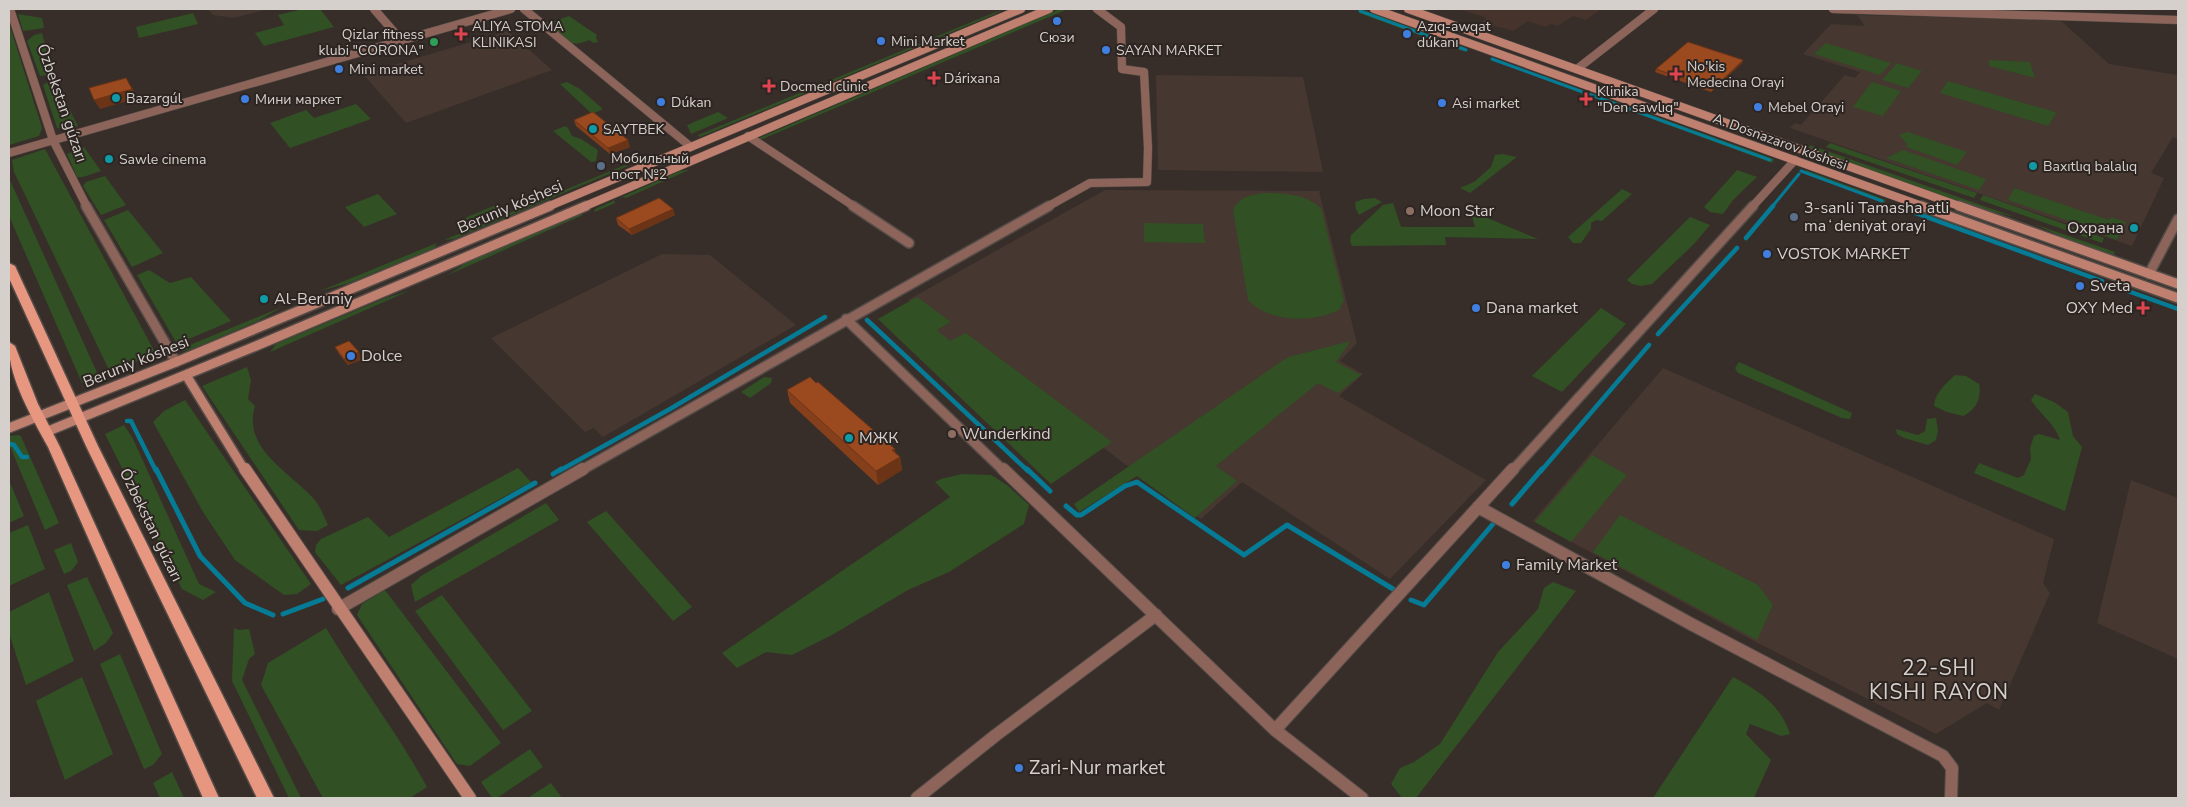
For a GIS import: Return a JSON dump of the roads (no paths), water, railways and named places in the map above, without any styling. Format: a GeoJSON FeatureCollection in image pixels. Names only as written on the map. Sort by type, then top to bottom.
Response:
{"type":"FeatureCollection","features":[{"type":"Feature","properties":{"kind":"main road","name":"Beruniy kóshesi"},"geometry":{"type":"LineString","coordinates":[[9,428],[114,388],[1021,9]]}},
{"type":"Feature","properties":{"kind":"main road","name":"Beruniy kóshesi"},"geometry":{"type":"LineString","coordinates":[[46,432],[122,402],[1049,9]]}},
{"type":"Feature","properties":{"kind":"main road","name":"A. Dosnazarov kóshesi"},"geometry":{"type":"LineString","coordinates":[[1374,9],[2178,298]]}},
{"type":"Feature","properties":{"kind":"main road","name":"A. Dosnazarov kóshesi"},"geometry":{"type":"LineString","coordinates":[[1408,9],[2178,284]]}},
{"type":"Feature","properties":{"kind":"main road"},"geometry":{"type":"LineString","coordinates":[[804,100],[814,108]]}},
{"type":"Feature","properties":{"kind":"main road","name":"Ózbekstan gúzarı"},"geometry":{"type":"LineString","coordinates":[[9,266],[79,419],[266,798]]}},
{"type":"Feature","properties":{"kind":"main road"},"geometry":{"type":"LineString","coordinates":[[9,346],[38,417],[211,798]]}},
{"type":"Feature","properties":{"kind":"main road"},"geometry":{"type":"LineString","coordinates":[[186,375],[253,483],[470,798]]}},
{"type":"Feature","properties":{"kind":"main road"},"geometry":{"type":"LineString","coordinates":[[114,388],[108,394],[106,401],[122,402]]}},
{"type":"Feature","properties":{"kind":"street","name":"Ózbekstan gúzarı"},"geometry":{"type":"LineString","coordinates":[[10,9],[53,140],[74,185],[176,362]]}},
{"type":"Feature","properties":{"kind":"street"},"geometry":{"type":"LineString","coordinates":[[374,9],[401,40]]}},
{"type":"Feature","properties":{"kind":"street"},"geometry":{"type":"LineString","coordinates":[[9,153],[511,9]]}},
{"type":"Feature","properties":{"kind":"street"},"geometry":{"type":"LineString","coordinates":[[524,9],[691,147]]}},
{"type":"Feature","properties":{"kind":"street"},"geometry":{"type":"LineString","coordinates":[[338,609],[1090,182],[1147,182],[1144,72],[1122,69],[1121,27],[1097,9]]}},
{"type":"Feature","properties":{"kind":"street"},"geometry":{"type":"LineString","coordinates":[[1577,69],[1654,9]]}},
{"type":"Feature","properties":{"kind":"street"},"geometry":{"type":"LineString","coordinates":[[1833,9],[2178,20]]}},
{"type":"Feature","properties":{"kind":"street"},"geometry":{"type":"LineString","coordinates":[[2081,9],[2092,18]]}},
{"type":"Feature","properties":{"kind":"street"},"geometry":{"type":"LineString","coordinates":[[748,136],[909,243]]}},
{"type":"Feature","properties":{"kind":"street"},"geometry":{"type":"LineString","coordinates":[[1274,730],[1795,160]]}},
{"type":"Feature","properties":{"kind":"street"},"geometry":{"type":"LineString","coordinates":[[2149,274],[2178,219]]}},
{"type":"Feature","properties":{"kind":"street"},"geometry":{"type":"LineString","coordinates":[[846,319],[1066,529],[1100,565],[1156,615],[1274,730],[1362,798]]}},
{"type":"Feature","properties":{"kind":"street"},"geometry":{"type":"LineString","coordinates":[[1478,507],[1691,624],[1943,756],[1952,768],[1951,798]]}},
{"type":"Feature","properties":{"kind":"street"},"geometry":{"type":"LineString","coordinates":[[918,798],[996,735],[1156,615]]}},
{"type":"Feature","properties":{"kind":"waterway"},"geometry":{"type":"LineString","coordinates":[[1360,11],[1466,50]]}},
{"type":"Feature","properties":{"kind":"waterway"},"geometry":{"type":"LineString","coordinates":[[1492,59],[1770,160]]}},
{"type":"Feature","properties":{"kind":"waterway"},"geometry":{"type":"LineString","coordinates":[[1801,171],[1882,201]]}},
{"type":"Feature","properties":{"kind":"waterway"},"geometry":{"type":"LineString","coordinates":[[1772,207],[1799,174]]}},
{"type":"Feature","properties":{"kind":"waterway"},"geometry":{"type":"LineString","coordinates":[[1746,238],[1773,206]]}},
{"type":"Feature","properties":{"kind":"waterway"},"geometry":{"type":"LineString","coordinates":[[1899,207],[2102,281]]}},
{"type":"Feature","properties":{"kind":"waterway"},"geometry":{"type":"LineString","coordinates":[[1658,334],[1737,248]]}},
{"type":"Feature","properties":{"kind":"waterway"},"geometry":{"type":"LineString","coordinates":[[2114,286],[2178,309]]}},
{"type":"Feature","properties":{"kind":"waterway"},"geometry":{"type":"LineString","coordinates":[[559,471],[670,409],[825,317]]}},
{"type":"Feature","properties":{"kind":"waterway"},"geometry":{"type":"LineString","coordinates":[[867,320],[1028,471]]}},
{"type":"Feature","properties":{"kind":"waterway"},"geometry":{"type":"LineString","coordinates":[[1541,471],[1649,345]]}},
{"type":"Feature","properties":{"kind":"waterway"},"geometry":{"type":"LineString","coordinates":[[127,421],[131,421],[156,471]]}},
{"type":"Feature","properties":{"kind":"waterway"},"geometry":{"type":"LineString","coordinates":[[10,444],[14,445],[22,457],[27,457]]}},
{"type":"Feature","properties":{"kind":"waterway"},"geometry":{"type":"LineString","coordinates":[[156,469],[200,556],[245,603],[273,615]]}},
{"type":"Feature","properties":{"kind":"waterway"},"geometry":{"type":"LineString","coordinates":[[553,474],[561,469]]}},
{"type":"Feature","properties":{"kind":"waterway"},"geometry":{"type":"LineString","coordinates":[[1027,469],[1050,491]]}},
{"type":"Feature","properties":{"kind":"waterway"},"geometry":{"type":"LineString","coordinates":[[1512,504],[1542,469]]}},
{"type":"Feature","properties":{"kind":"waterway"},"geometry":{"type":"LineString","coordinates":[[1066,506],[1077,515],[1081,515],[1125,486],[1137,482],[1244,555],[1287,525],[1393,589]]}},
{"type":"Feature","properties":{"kind":"waterway"},"geometry":{"type":"LineString","coordinates":[[348,588],[535,483]]}},
{"type":"Feature","properties":{"kind":"waterway"},"geometry":{"type":"LineString","coordinates":[[1411,600],[1424,605],[1493,524]]}},
{"type":"Feature","properties":{"kind":"waterway"},"geometry":{"type":"LineString","coordinates":[[283,614],[323,599]]}},
{"type":"Feature","properties":{"kind":"place","name":"Сюзи"},"geometry":{"type":"Point","coordinates":[1057,21]}},
{"type":"Feature","properties":{"kind":"place","name":"ALIYA STOMA KLINIKASI"},"geometry":{"type":"Point","coordinates":[461,34]}},
{"type":"Feature","properties":{"kind":"place","name":"Azıq-awqat dúkanı"},"geometry":{"type":"Point","coordinates":[1407,34]}},
{"type":"Feature","properties":{"kind":"place","name":"Mini Market"},"geometry":{"type":"Point","coordinates":[881,41]}},
{"type":"Feature","properties":{"kind":"place","name":"Qizlar fitness klubi \"CORONA\""},"geometry":{"type":"Point","coordinates":[434,42]}},
{"type":"Feature","properties":{"kind":"place","name":"SAYAN MARKET"},"geometry":{"type":"Point","coordinates":[1106,50]}},
{"type":"Feature","properties":{"kind":"place","name":"Mini market"},"geometry":{"type":"Point","coordinates":[339,69]}},
{"type":"Feature","properties":{"kind":"place","name":"No'kis Medecina Orayi"},"geometry":{"type":"Point","coordinates":[1676,74]}},
{"type":"Feature","properties":{"kind":"place","name":"Dárixana"},"geometry":{"type":"Point","coordinates":[934,78]}},
{"type":"Feature","properties":{"kind":"place","name":"Docmed clinic"},"geometry":{"type":"Point","coordinates":[769,86]}},
{"type":"Feature","properties":{"kind":"place","name":"Bazargúl"},"geometry":{"type":"Point","coordinates":[116,98]}},
{"type":"Feature","properties":{"kind":"place","name":"Мини маркет"},"geometry":{"type":"Point","coordinates":[245,99]}},
{"type":"Feature","properties":{"kind":"place","name":"Klinika \"Den sawlıq\""},"geometry":{"type":"Point","coordinates":[1586,99]}},
{"type":"Feature","properties":{"kind":"place","name":"Dúkan"},"geometry":{"type":"Point","coordinates":[661,102]}},
{"type":"Feature","properties":{"kind":"place","name":"Asi market"},"geometry":{"type":"Point","coordinates":[1442,103]}},
{"type":"Feature","properties":{"kind":"place","name":"Mebel Orayi"},"geometry":{"type":"Point","coordinates":[1758,107]}},
{"type":"Feature","properties":{"kind":"place","name":"SAYTBEK"},"geometry":{"type":"Point","coordinates":[593,129]}},
{"type":"Feature","properties":{"kind":"place","name":"Sawle cinema"},"geometry":{"type":"Point","coordinates":[109,159]}},
{"type":"Feature","properties":{"kind":"place","name":"Мобильный пост №2"},"geometry":{"type":"Point","coordinates":[601,166]}},
{"type":"Feature","properties":{"kind":"place","name":"Baxıtlıq balalıq"},"geometry":{"type":"Point","coordinates":[2033,166]}},
{"type":"Feature","properties":{"kind":"place","name":"Moon Star"},"geometry":{"type":"Point","coordinates":[1410,211]}},
{"type":"Feature","properties":{"kind":"place","name":"3-sanli Tamasha atli maʻdeniyat orayi"},"geometry":{"type":"Point","coordinates":[1794,217]}},
{"type":"Feature","properties":{"kind":"place","name":"Охрана"},"geometry":{"type":"Point","coordinates":[2134,228]}},
{"type":"Feature","properties":{"kind":"place","name":"VOSTOK MARKET"},"geometry":{"type":"Point","coordinates":[1767,254]}},
{"type":"Feature","properties":{"kind":"place","name":"Sveta"},"geometry":{"type":"Point","coordinates":[2080,286]}},
{"type":"Feature","properties":{"kind":"place","name":"Al-Beruniy"},"geometry":{"type":"Point","coordinates":[264,299]}},
{"type":"Feature","properties":{"kind":"place","name":"Dana market"},"geometry":{"type":"Point","coordinates":[1476,308]}},
{"type":"Feature","properties":{"kind":"place","name":"OXY Med"},"geometry":{"type":"Point","coordinates":[2143,308]}},
{"type":"Feature","properties":{"kind":"place","name":"Dolce"},"geometry":{"type":"Point","coordinates":[351,356]}},
{"type":"Feature","properties":{"kind":"place","name":"Wunderkind"},"geometry":{"type":"Point","coordinates":[952,434]}},
{"type":"Feature","properties":{"kind":"place","name":"МЖК"},"geometry":{"type":"Point","coordinates":[849,438]}},
{"type":"Feature","properties":{"kind":"place","name":"Family Market"},"geometry":{"type":"Point","coordinates":[1506,565]}},
{"type":"Feature","properties":{"kind":"place","name":"Zari-Nur market"},"geometry":{"type":"Point","coordinates":[1019,768]}},
{"type":"Feature","properties":{"kind":"district","name":"22-SHI KISHI RAYON"},"geometry":{"type":"Point","coordinates":[1939,680]}}]}
